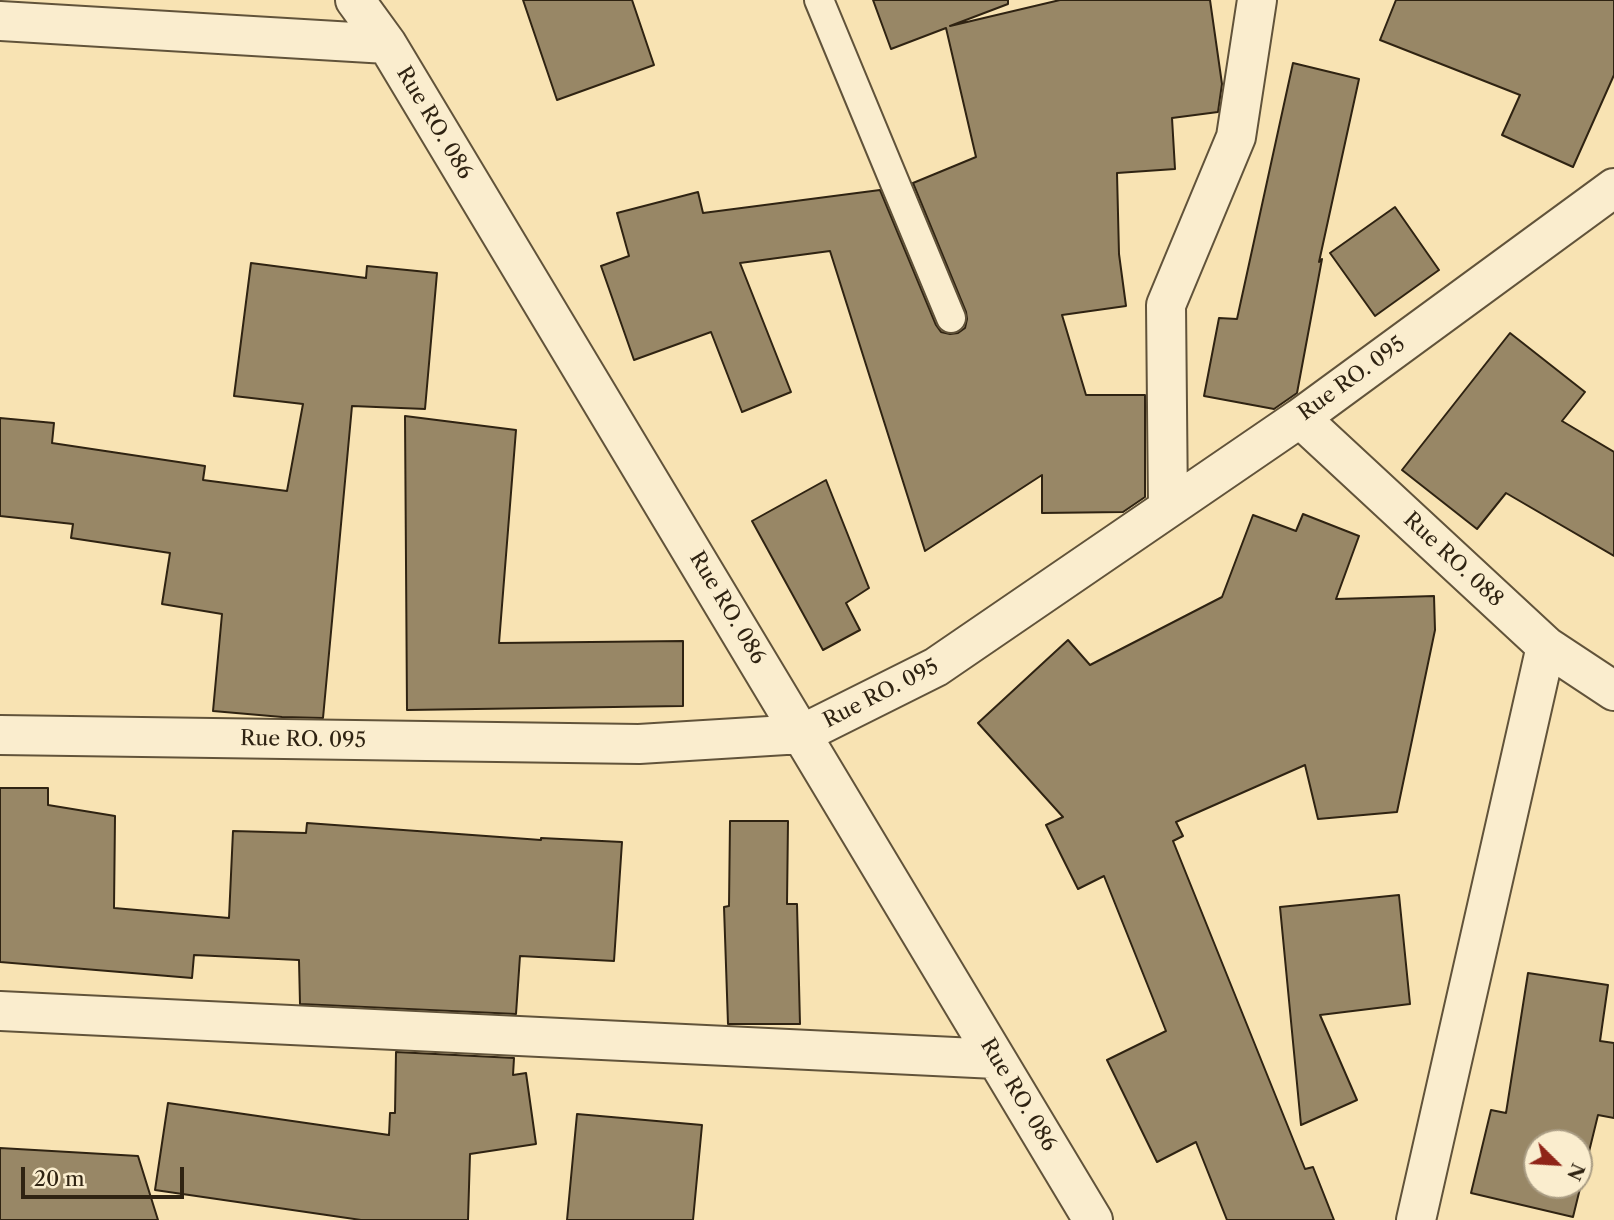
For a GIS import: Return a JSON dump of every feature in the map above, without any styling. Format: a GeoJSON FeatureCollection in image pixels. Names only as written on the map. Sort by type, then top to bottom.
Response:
{"type":"FeatureCollection","features":[{"type":"Feature","properties":{"kind":"street","name":"Rue RO. 086"},"geometry":{"type":"LineString","coordinates":[[355,0],[387,44],[1093,1220]]}},
{"type":"Feature","properties":{"kind":"street"},"geometry":{"type":"LineString","coordinates":[[1168,508],[1166,305],[1236,137],[1257,0]]}},
{"type":"Feature","properties":{"kind":"street"},"geometry":{"type":"LineString","coordinates":[[0,21],[387,44]]}},
{"type":"Feature","properties":{"kind":"street","name":"Rue RO. 095"},"geometry":{"type":"LineString","coordinates":[[0,735],[639,744],[802,734],[936,667],[1300,418],[1614,188]]}},
{"type":"Feature","properties":{"kind":"street","name":"Rue RO. 088"},"geometry":{"type":"LineString","coordinates":[[1300,418],[1546,646],[1614,691]]}},
{"type":"Feature","properties":{"kind":"street"},"geometry":{"type":"LineString","coordinates":[[1416,1220],[1546,646]]}},
{"type":"Feature","properties":{"kind":"street"},"geometry":{"type":"LineString","coordinates":[[0,1011],[996,1059]]}},
{"type":"Feature","properties":{"kind":"lane"},"geometry":{"type":"LineString","coordinates":[[819,0],[951,318]]}},
{"type":"Feature","properties":{"kind":"building"},"geometry":{"type":"Polygon","coordinates":[[[523,0],[632,0],[654,65],[557,100],[523,0]]]}},
{"type":"Feature","properties":{"kind":"building"},"geometry":{"type":"Polygon","coordinates":[[[873,0],[1008,0],[1008,4],[950,26],[1060,0],[1210,0],[1222,84],[1218,112],[1172,118],[1175,169],[1117,173],[1119,254],[1126,306],[1062,315],[1086,395],[1145,395],[1145,497],[1123,512],[1042,513],[1042,475],[925,551],[830,251],[740,263],[791,392],[742,412],[711,332],[634,360],[601,266],[629,256],[617,213],[698,192],[703,213],[880,190],[936,325],[941,332],[950,334],[965,328],[966,312],[913,183],[976,157],[946,28],[891,49],[873,0]]]}},
{"type":"Feature","properties":{"kind":"building"},"geometry":{"type":"Polygon","coordinates":[[[1396,0],[1614,0],[1614,75],[1573,167],[1502,135],[1520,95],[1380,40],[1396,0]]]}},
{"type":"Feature","properties":{"kind":"building"},"geometry":{"type":"Polygon","coordinates":[[[1293,63],[1359,79],[1319,262],[1322,259],[1297,393],[1274,409],[1204,396],[1219,318],[1237,319],[1293,63]]]}},
{"type":"Feature","properties":{"kind":"building"},"geometry":{"type":"Polygon","coordinates":[[[1395,207],[1439,270],[1375,316],[1330,253],[1395,207]]]}},
{"type":"Feature","properties":{"kind":"building"},"geometry":{"type":"Polygon","coordinates":[[[251,263],[366,278],[367,266],[437,273],[425,409],[352,406],[323,718],[213,711],[222,614],[162,604],[170,553],[71,538],[73,524],[0,516],[0,418],[54,423],[52,443],[205,466],[203,480],[287,491],[303,404],[234,396],[251,263]]]}},
{"type":"Feature","properties":{"kind":"building"},"geometry":{"type":"Polygon","coordinates":[[[1510,333],[1585,392],[1562,421],[1614,452],[1614,556],[1506,493],[1477,529],[1402,470],[1510,333]]]}},
{"type":"Feature","properties":{"kind":"building"},"geometry":{"type":"Polygon","coordinates":[[[405,416],[516,430],[499,643],[683,641],[683,706],[407,710],[405,416]]]}},
{"type":"Feature","properties":{"kind":"building"},"geometry":{"type":"Polygon","coordinates":[[[826,480],[869,588],[846,603],[860,630],[823,650],[752,521],[826,480]]]}},
{"type":"Feature","properties":{"kind":"building"},"geometry":{"type":"Polygon","coordinates":[[[1303,514],[1359,536],[1336,599],[1434,596],[1435,630],[1397,812],[1318,819],[1305,765],[1176,822],[1183,836],[1173,841],[1305,1169],[1313,1167],[1334,1220],[1227,1220],[1196,1142],[1157,1162],[1107,1060],[1166,1031],[1104,876],[1078,889],[1046,825],[1063,817],[978,723],[1068,640],[1090,665],[1222,597],[1253,515],[1296,531],[1303,514]]]}},
{"type":"Feature","properties":{"kind":"building"},"geometry":{"type":"Polygon","coordinates":[[[0,788],[48,788],[48,805],[115,816],[114,908],[229,918],[233,831],[306,833],[307,823],[541,840],[622,842],[614,961],[520,956],[516,1014],[300,1004],[299,960],[194,955],[192,978],[0,962],[0,788]]]}},
{"type":"Feature","properties":{"kind":"building"},"geometry":{"type":"Polygon","coordinates":[[[730,821],[788,821],[787,904],[797,904],[800,1024],[728,1024],[724,907],[729,906],[730,821]]]}},
{"type":"Feature","properties":{"kind":"building"},"geometry":{"type":"Polygon","coordinates":[[[1399,895],[1410,1004],[1320,1015],[1357,1100],[1301,1125],[1280,907],[1399,895]]]}},
{"type":"Feature","properties":{"kind":"building"},"geometry":{"type":"Polygon","coordinates":[[[1528,973],[1608,985],[1600,1041],[1614,1043],[1614,1118],[1598,1115],[1593,1135],[1593,1129],[1523,1129],[1523,1199],[1577,1199],[1573,1217],[1471,1193],[1491,1110],[1506,1113],[1528,973]]]}},
{"type":"Feature","properties":{"kind":"building"},"geometry":{"type":"Polygon","coordinates":[[[396,1052],[514,1058],[513,1075],[526,1073],[536,1144],[470,1154],[468,1220],[361,1220],[155,1190],[168,1103],[389,1135],[390,1113],[395,1113],[396,1052]]]}},
{"type":"Feature","properties":{"kind":"building"},"geometry":{"type":"Polygon","coordinates":[[[577,1114],[702,1125],[693,1220],[567,1220],[577,1114]]]}},
{"type":"Feature","properties":{"kind":"building"},"geometry":{"type":"Polygon","coordinates":[[[0,1148],[138,1156],[158,1220],[0,1220],[0,1148]]]}}]}
